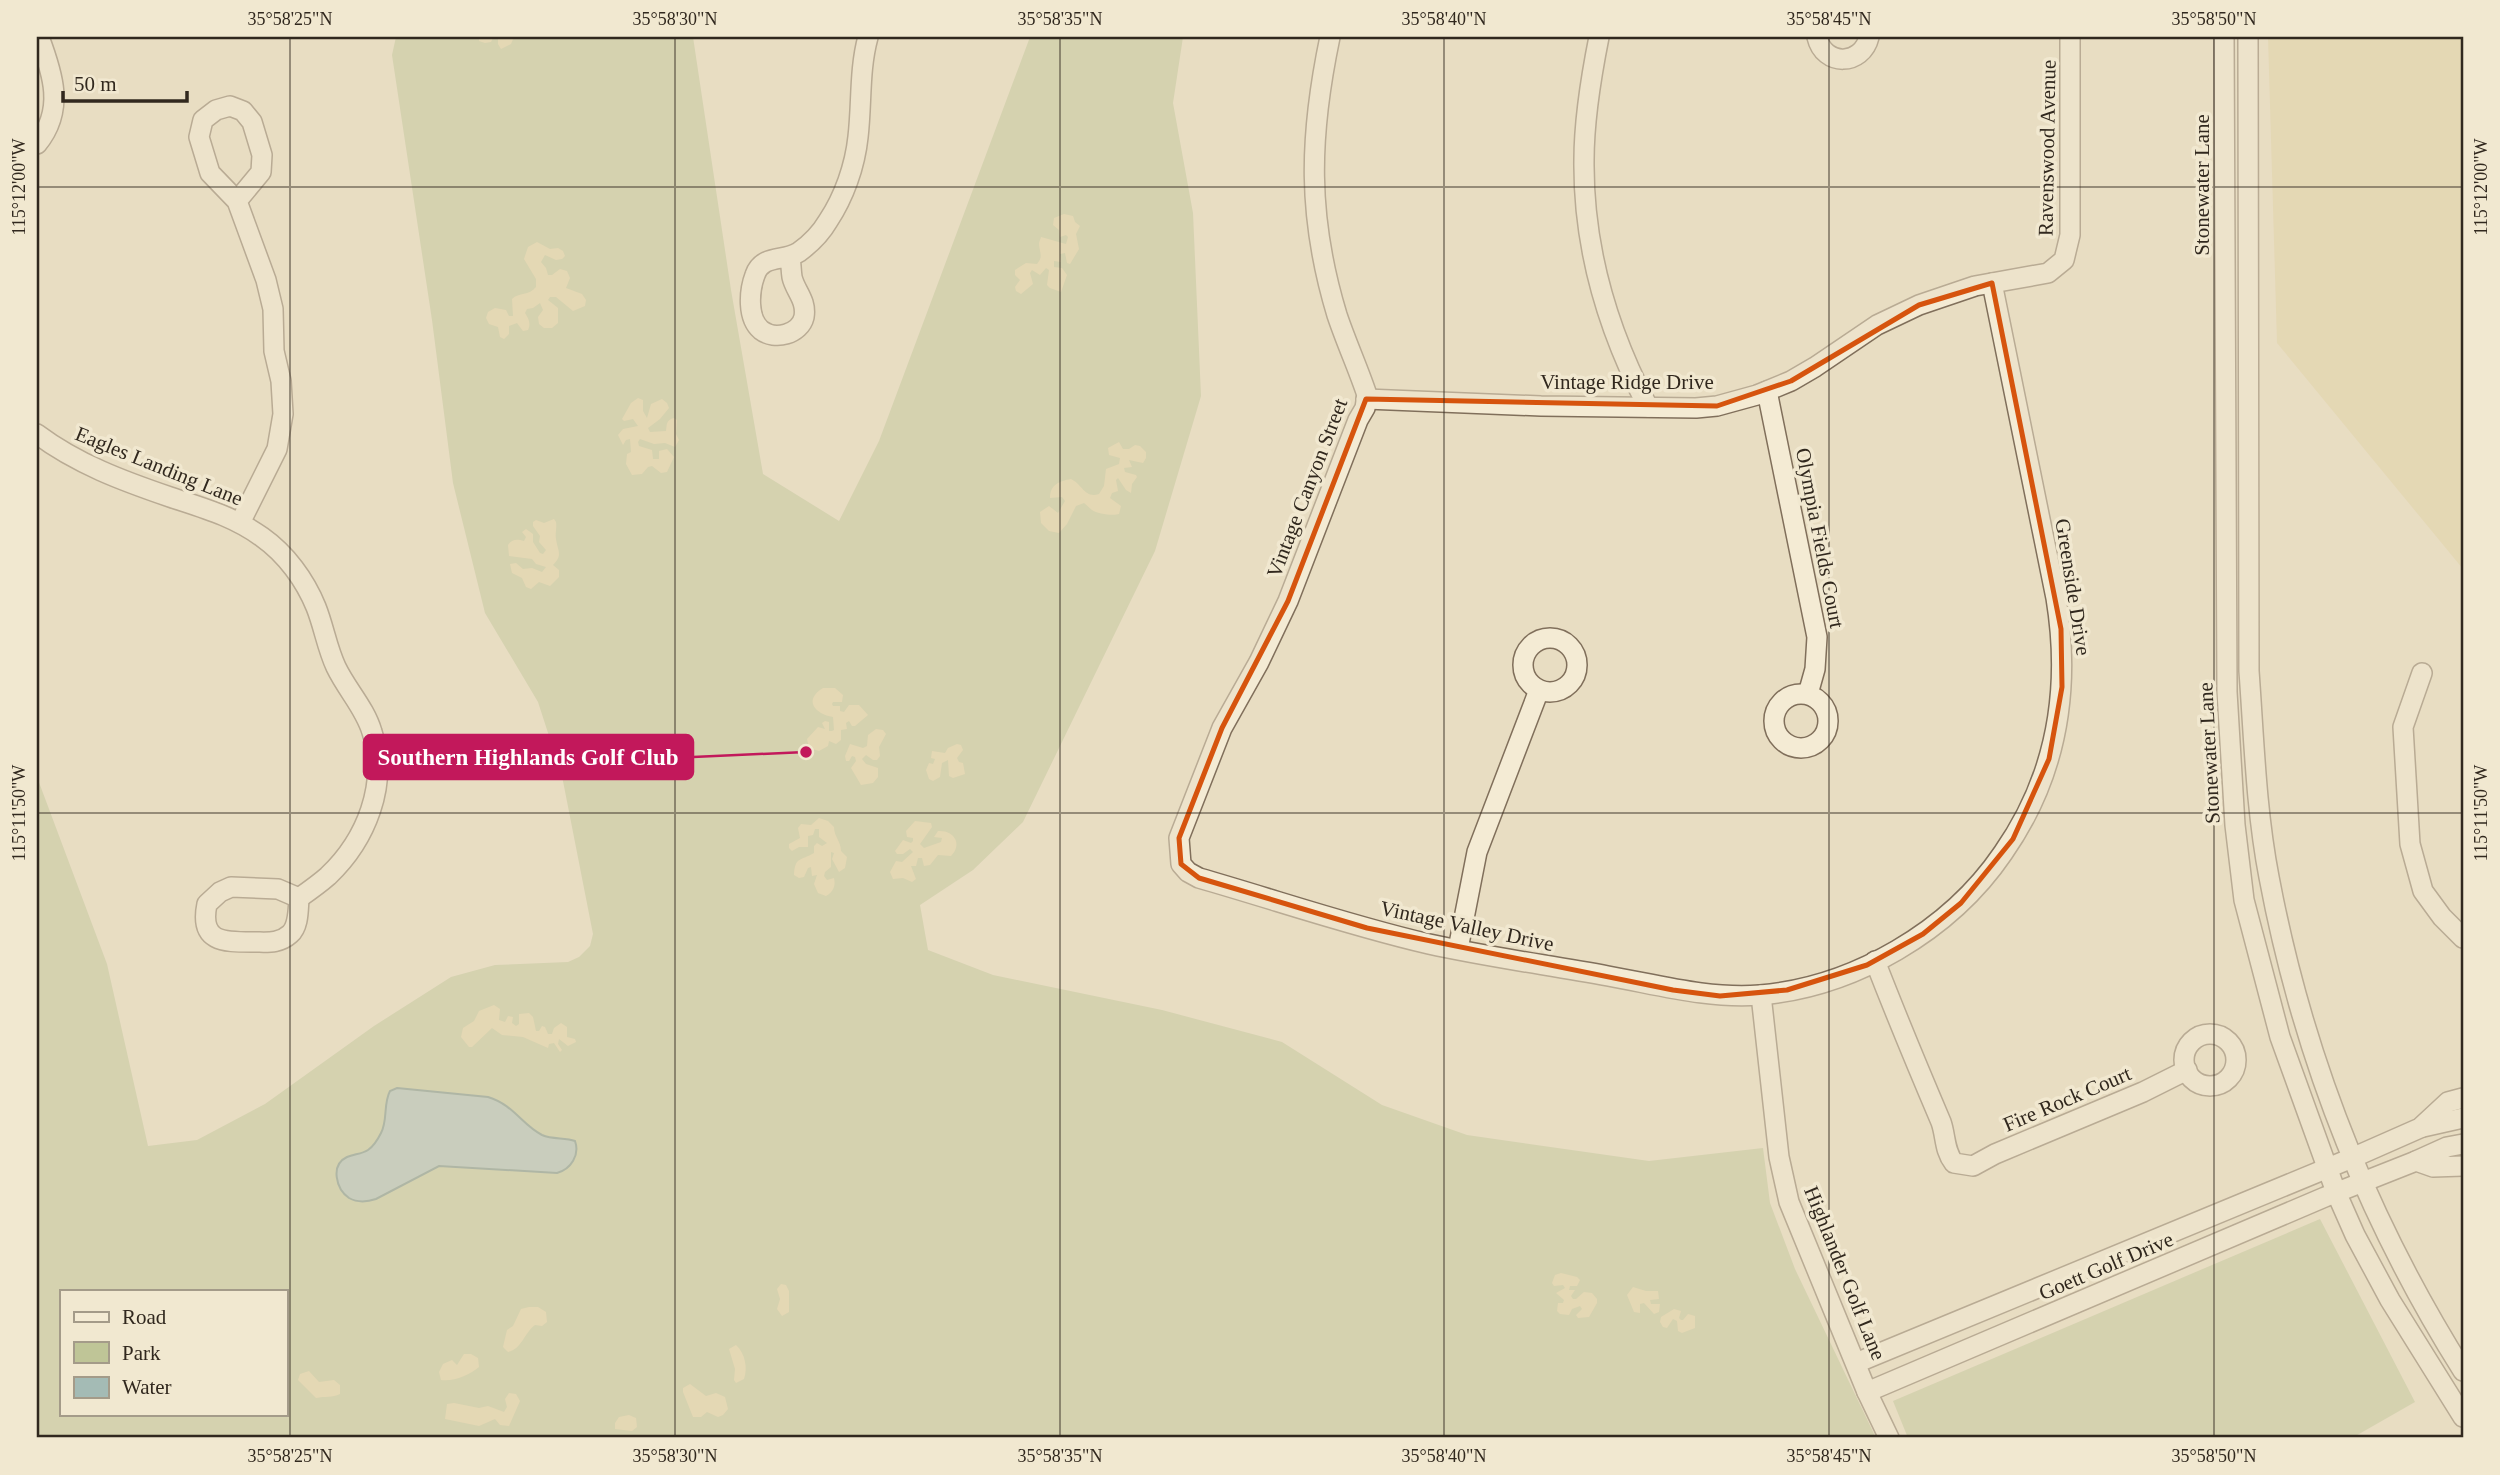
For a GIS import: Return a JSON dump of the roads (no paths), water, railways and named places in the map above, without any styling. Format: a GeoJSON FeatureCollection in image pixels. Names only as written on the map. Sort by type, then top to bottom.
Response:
{"type":"FeatureCollection","features":[{"type":"Feature","properties":{"kind":"street"},"geometry":{"type":"LineString","coordinates":[[37,144],[46,133],[53,115],[55,93],[52,71],[39,37]]}},
{"type":"Feature","properties":{"kind":"street"},"geometry":{"type":"LineString","coordinates":[[790,256],[813,241],[827,223],[844,192],[856,152],[862,64],[868,37]]}},
{"type":"Feature","properties":{"kind":"street","name":"Vintage Canyon Street"},"geometry":{"type":"LineString","coordinates":[[1179,857],[1179,838],[1222,728],[1259,662],[1288,601],[1365,408],[1366,399],[1358,368],[1337,315],[1318,233],[1313,176],[1315,134],[1318,97],[1330,37]]}},
{"type":"Feature","properties":{"kind":"street"},"geometry":{"type":"LineString","coordinates":[[1599,37],[1590,92],[1584,159],[1593,254],[1604,303],[1631,373],[1648,407]]}},
{"type":"Feature","properties":{"kind":"street"},"geometry":{"type":"LineString","coordinates":[[1817,37],[1821,49],[1828,55],[1844,60],[1861,54],[1870,37]]}},
{"type":"Feature","properties":{"kind":"street","name":"Ravenswood Avenue"},"geometry":{"type":"LineString","coordinates":[[2064,260],[2070,235],[2070,37]]}},
{"type":"Feature","properties":{"kind":"street","name":"Stonewater Lane"},"geometry":{"type":"LineString","coordinates":[[2224,37],[2227,683],[2235,825],[2244,900],[2266,992],[2290,1068],[2336,1192],[2355,1235],[2390,1300],[2463,1417]]}},
{"type":"Feature","properties":{"kind":"street"},"geometry":{"type":"LineString","coordinates":[[2248,37],[2249,671],[2256,769],[2268,874],[2289,968],[2316,1060],[2352,1158],[2394,1251],[2463,1371]]}},
{"type":"Feature","properties":{"kind":"street"},"geometry":{"type":"LineString","coordinates":[[237,201],[273,309],[274,351],[281,381],[283,414],[277,449],[240,523]]}},
{"type":"Feature","properties":{"kind":"street","name":"Vintage Ridge Drive"},"geometry":{"type":"LineString","coordinates":[[1366,399],[1541,406],[1717,406],[1767,391],[1815,367],[1859,335],[1942,296],[1992,283],[2048,273],[2064,260]]}},
{"type":"Feature","properties":{"kind":"street","name":"Greenside Drive"},"geometry":{"type":"LineString","coordinates":[[1761,995],[1811,985],[1875,961],[1939,922],[1978,885],[2013,839],[2033,801],[2049,759],[2062,687],[2061,629],[1992,283]]}},
{"type":"Feature","properties":{"kind":"street","name":"Olympia Fields Court"},"geometry":{"type":"LineString","coordinates":[[1767,391],[1817,636],[1815,669],[1808,694]]}},
{"type":"Feature","properties":{"kind":"street","name":"Eagles Landing Lane"},"geometry":{"type":"LineString","coordinates":[[37,434],[62,452],[89,466],[217,512],[240,523],[284,555],[302,580],[315,605],[336,667],[373,733],[377,778],[367,822],[356,844],[326,878],[299,898]]}},
{"type":"Feature","properties":{"kind":"street"},"geometry":{"type":"LineString","coordinates":[[2422,673],[2403,727],[2410,844],[2423,891],[2442,918],[2463,938]]}},
{"type":"Feature","properties":{"kind":"street"},"geometry":{"type":"LineString","coordinates":[[1458,949],[1477,852],[1539,690]]}},
{"type":"Feature","properties":{"kind":"street","name":"Vintage Valley Drive"},"geometry":{"type":"LineString","coordinates":[[1179,857],[1188,872],[1199,878],[1367,928],[1458,949],[1673,990],[1720,996],[1761,995]]}},
{"type":"Feature","properties":{"kind":"street"},"geometry":{"type":"LineString","coordinates":[[231,887],[278,889],[299,898],[298,919],[292,933],[277,942],[222,942],[206,926],[207,904],[220,892],[231,887]]}},
{"type":"Feature","properties":{"kind":"street","name":"Fire Rock Court"},"geometry":{"type":"LineString","coordinates":[[1875,961],[1942,1126],[1948,1154],[1954,1163],[1973,1166],[2187,1070]]}},
{"type":"Feature","properties":{"kind":"street","name":"Highlander Golf Lane"},"geometry":{"type":"LineString","coordinates":[[1761,995],[1777,1147],[1789,1202],[1867,1392],[1889,1438]]}},
{"type":"Feature","properties":{"kind":"street"},"geometry":{"type":"LineString","coordinates":[[2420,1128],[2448,1102],[2463,1098]]}},
{"type":"Feature","properties":{"kind":"street"},"geometry":{"type":"LineString","coordinates":[[2420,1128],[2463,1118]]}},
{"type":"Feature","properties":{"kind":"street","name":"Goett Golf Drive"},"geometry":{"type":"LineString","coordinates":[[1856,1363],[2420,1128]]}},
{"type":"Feature","properties":{"kind":"street","name":"Goett Golf Drive"},"geometry":{"type":"LineString","coordinates":[[1867,1392],[2336,1192],[2447,1147],[2463,1144]]}},
{"type":"Feature","properties":{"kind":"street"},"geometry":{"type":"LineString","coordinates":[[2416,1161],[2433,1167],[2463,1166]]}},
{"type":"Feature","properties":{"kind":"water"},"geometry":{"type":"Polygon","coordinates":[[[397,1088],[488,1097],[505,1105],[542,1135],[575,1141],[575,1156],[566,1168],[557,1173],[439,1166],[376,1199],[362,1202],[352,1200],[344,1194],[338,1183],[338,1166],[347,1157],[366,1151],[376,1142],[383,1128],[388,1096],[390,1091],[397,1088]]]}},
{"type":"Feature","properties":{"kind":"place","name":"Southern Highlands Golf Club"},"geometry":{"type":"Point","coordinates":[806,752]}}]}
